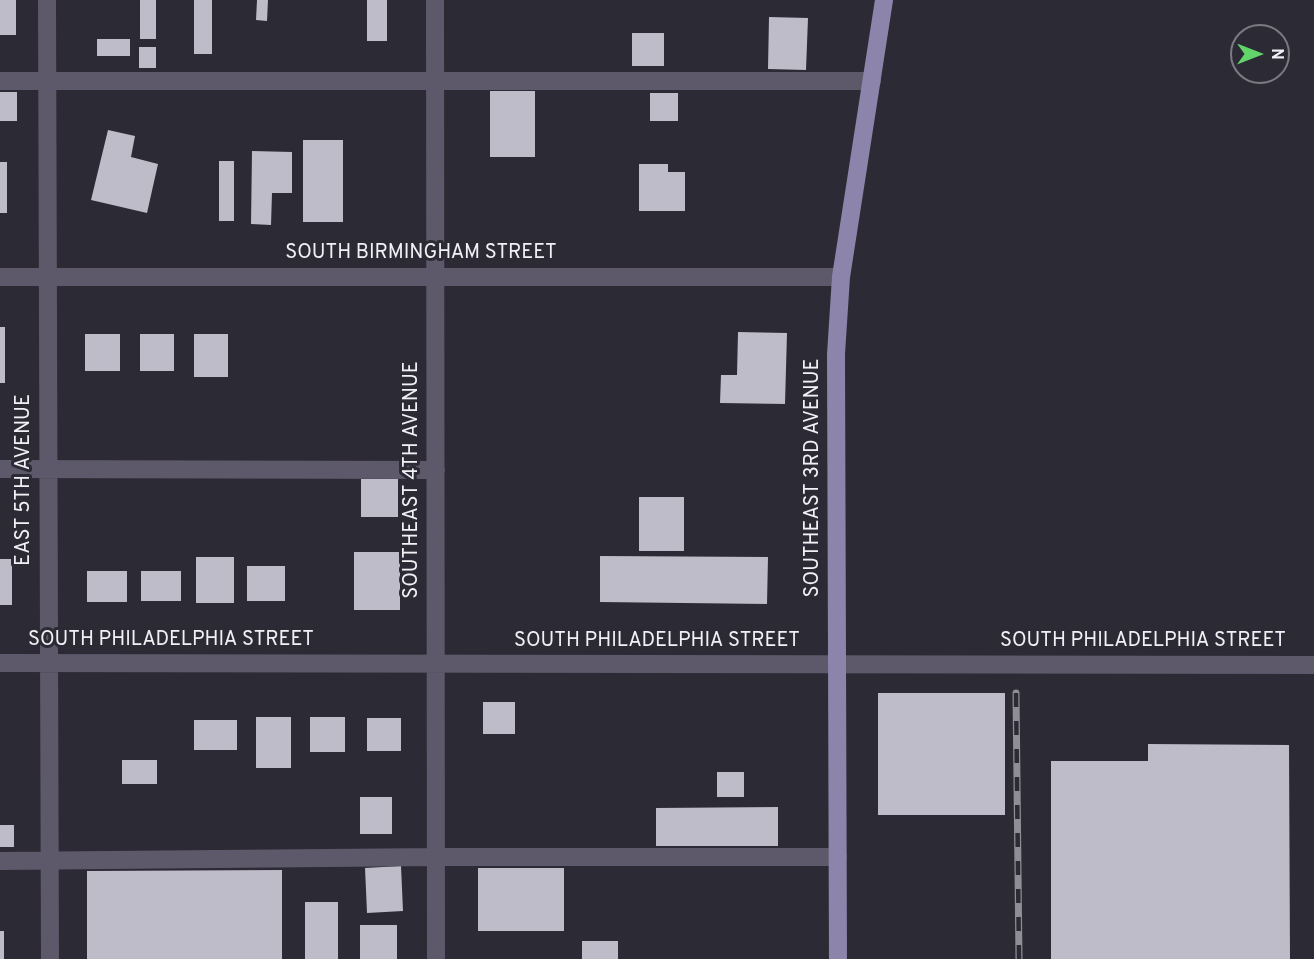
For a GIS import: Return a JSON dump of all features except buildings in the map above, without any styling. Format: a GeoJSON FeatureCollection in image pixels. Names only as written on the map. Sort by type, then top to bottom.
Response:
{"type":"FeatureCollection","features":[{"type":"Feature","properties":{"kind":"main road","name":"SOUTHEAST 3RD AVENUE"},"geometry":{"type":"LineString","coordinates":[[838,959],[836,354],[841,277],[884,0]]}},
{"type":"Feature","properties":{"kind":"street","name":"EAST 5TH AVENUE"},"geometry":{"type":"LineString","coordinates":[[47,0],[50,959]]}},
{"type":"Feature","properties":{"kind":"street","name":"SOUTHEAST 4TH AVENUE"},"geometry":{"type":"LineString","coordinates":[[435,0],[436,959]]}},
{"type":"Feature","properties":{"kind":"street"},"geometry":{"type":"LineString","coordinates":[[0,81],[872,81]]}},
{"type":"Feature","properties":{"kind":"street","name":"SOUTH BIRMINGHAM STREET"},"geometry":{"type":"LineString","coordinates":[[0,277],[841,277]]}},
{"type":"Feature","properties":{"kind":"street"},"geometry":{"type":"LineString","coordinates":[[0,469],[436,470]]}},
{"type":"Feature","properties":{"kind":"street","name":"SOUTH PHILADELPHIA STREET"},"geometry":{"type":"LineString","coordinates":[[0,663],[1314,665]]}},
{"type":"Feature","properties":{"kind":"street"},"geometry":{"type":"LineString","coordinates":[[0,861],[436,857],[838,857]]}},
{"type":"Feature","properties":{"kind":"railway"},"geometry":{"type":"LineString","coordinates":[[1016,693],[1019,959]]}}]}
